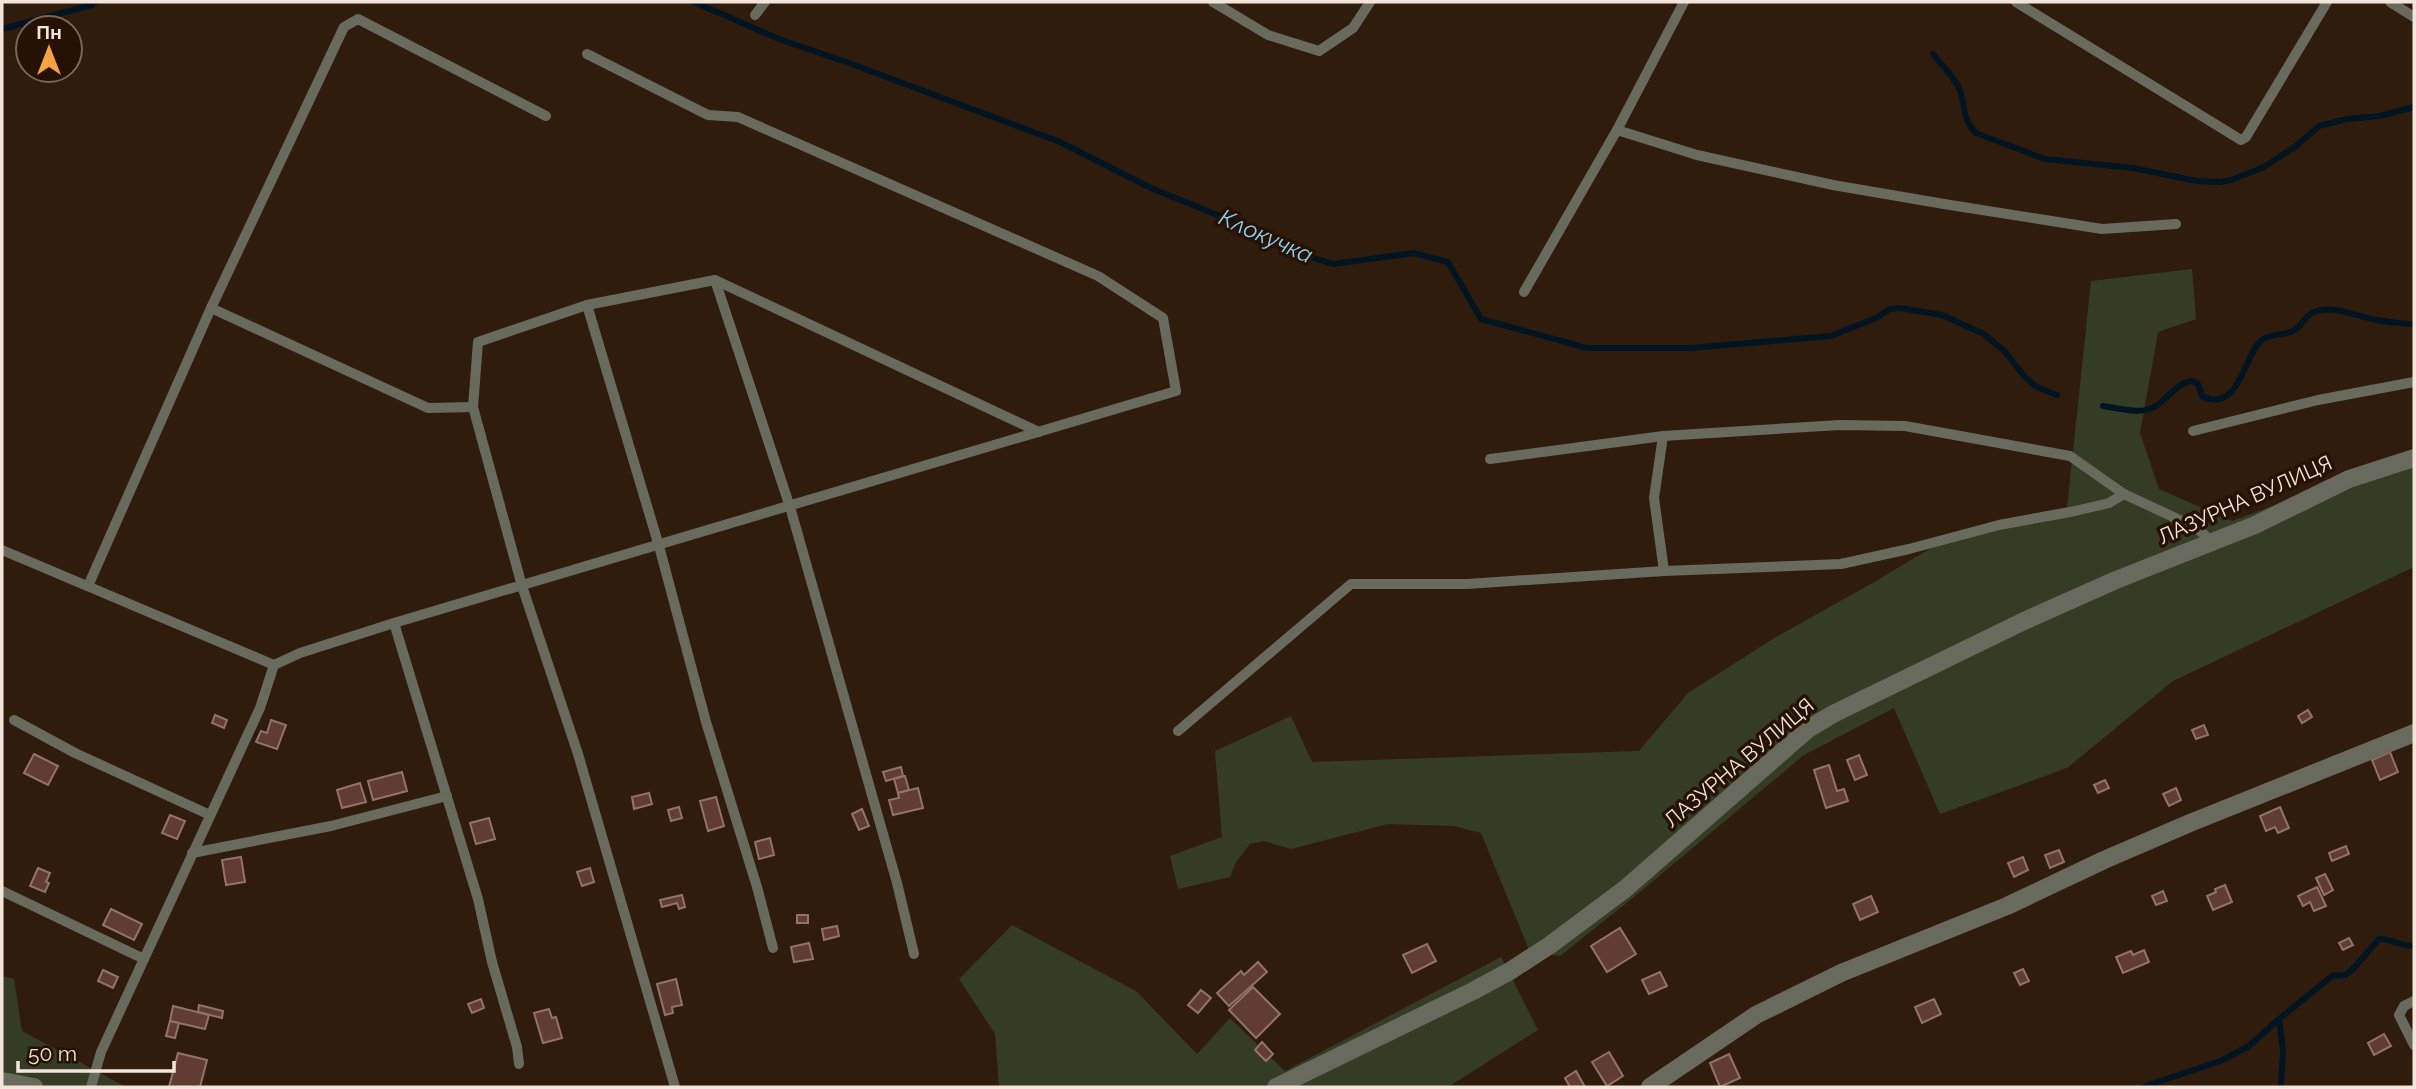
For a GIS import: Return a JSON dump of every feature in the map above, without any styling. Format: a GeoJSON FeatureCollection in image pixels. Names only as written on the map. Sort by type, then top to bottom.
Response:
{"type":"FeatureCollection","features":[{"type":"Feature","properties":{"kind":"street","name":"ЛАЗУРНА ВУЛИЦЯ"},"geometry":{"type":"LineString","coordinates":[[1276,1087],[1473,991],[1550,945],[1625,889],[1822,720],[2024,621],[2116,580],[2281,514],[2330,487],[2414,458]]}},
{"type":"Feature","properties":{"kind":"street"},"geometry":{"type":"LineString","coordinates":[[1650,1087],[1756,1015],[1841,973],[2007,906],[2190,823],[2414,733]]}},
{"type":"Feature","properties":{"kind":"street"},"geometry":{"type":"LineString","coordinates":[[2,1081],[34,1087]]}},
{"type":"Feature","properties":{"kind":"lane"},"geometry":{"type":"LineString","coordinates":[[755,15],[765,2]]}},
{"type":"Feature","properties":{"kind":"lane"},"geometry":{"type":"LineString","coordinates":[[1213,2],[1268,35],[1319,51],[1353,28],[1370,2]]}},
{"type":"Feature","properties":{"kind":"lane"},"geometry":{"type":"LineString","coordinates":[[1524,292],[1617,130],[1684,2]]}},
{"type":"Feature","properties":{"kind":"lane"},"geometry":{"type":"LineString","coordinates":[[2016,2],[2241,140],[2246,137],[2327,2]]}},
{"type":"Feature","properties":{"kind":"lane"},"geometry":{"type":"LineString","coordinates":[[2390,2],[2414,17]]}},
{"type":"Feature","properties":{"kind":"lane"},"geometry":{"type":"LineString","coordinates":[[88,586],[211,308],[344,27],[358,19],[546,116]]}},
{"type":"Feature","properties":{"kind":"lane"},"geometry":{"type":"LineString","coordinates":[[91,1087],[101,1052],[260,708],[274,665],[300,653],[394,623],[1176,391],[1163,318],[1098,276],[738,117],[708,115],[587,54]]}},
{"type":"Feature","properties":{"kind":"lane"},"geometry":{"type":"LineString","coordinates":[[1617,130],[1697,155],[1833,185],[1944,204],[2102,229],[2176,225]]}},
{"type":"Feature","properties":{"kind":"lane"},"geometry":{"type":"LineString","coordinates":[[675,1087],[578,754],[522,586],[473,407],[478,342],[587,305],[715,280],[1039,432]]}},
{"type":"Feature","properties":{"kind":"lane"},"geometry":{"type":"LineString","coordinates":[[715,280],[790,507],[915,954]]}},
{"type":"Feature","properties":{"kind":"lane"},"geometry":{"type":"LineString","coordinates":[[587,305],[659,546],[706,722],[773,948]]}},
{"type":"Feature","properties":{"kind":"lane"},"geometry":{"type":"LineString","coordinates":[[211,308],[428,408],[473,407]]}},
{"type":"Feature","properties":{"kind":"lane"},"geometry":{"type":"LineString","coordinates":[[2193,431],[2318,400],[2414,382]]}},
{"type":"Feature","properties":{"kind":"lane"},"geometry":{"type":"LineString","coordinates":[[1490,458],[1663,436],[1840,425],[1905,426],[2070,456],[2124,494],[2197,528],[2212,542]]}},
{"type":"Feature","properties":{"kind":"lane"},"geometry":{"type":"LineString","coordinates":[[1663,436],[1654,498],[1664,571]]}},
{"type":"Feature","properties":{"kind":"lane"},"geometry":{"type":"LineString","coordinates":[[1178,731],[1351,584],[1467,584],[1664,571],[1841,564],[1999,525],[2109,503],[2124,494]]}},
{"type":"Feature","properties":{"kind":"lane"},"geometry":{"type":"LineString","coordinates":[[2,550],[274,665]]}},
{"type":"Feature","properties":{"kind":"lane"},"geometry":{"type":"LineString","coordinates":[[394,623],[478,899],[520,1064]]}},
{"type":"Feature","properties":{"kind":"lane"},"geometry":{"type":"LineString","coordinates":[[15,720],[75,752],[211,815]]}},
{"type":"Feature","properties":{"kind":"lane"},"geometry":{"type":"LineString","coordinates":[[192,853],[331,826],[447,796]]}},
{"type":"Feature","properties":{"kind":"lane"},"geometry":{"type":"LineString","coordinates":[[2,891],[144,959]]}},
{"type":"Feature","properties":{"kind":"lane"},"geometry":{"type":"LineString","coordinates":[[2414,1001],[2404,1006],[2399,1015],[2414,1045]]}},
{"type":"Feature","properties":{"kind":"green space"},"geometry":{"type":"Polygon","coordinates":[[[2192,269],[2196,319],[2158,332],[2140,433],[2159,489],[2232,521],[2414,453],[2414,567],[2173,681],[2067,768],[1940,814],[1894,708],[1804,755],[1560,956],[1530,952],[1481,833],[1454,826],[1388,824],[1291,849],[1263,841],[1250,844],[1236,862],[1230,877],[1178,889],[1170,856],[1222,837],[1215,751],[1291,716],[1312,762],[1639,751],[1688,693],[1776,637],[1958,532],[2067,508],[2091,281],[2192,269]]]}},
{"type":"Feature","properties":{"kind":"green space"},"geometry":{"type":"Polygon","coordinates":[[[1012,925],[1136,991],[1197,1054],[1230,1018],[1285,1071],[1501,957],[1538,1030],[1448,1087],[999,1087],[995,1034],[959,979],[1012,925]]]}},
{"type":"Feature","properties":{"kind":"green space"},"geometry":{"type":"Polygon","coordinates":[[[2,976],[14,979],[22,1031],[126,1087],[2,1087],[2,976]]]}},
{"type":"Feature","properties":{"kind":"building"},"geometry":{"type":"Polygon","coordinates":[[[2308,710],[2312,717],[2302,723],[2298,716],[2308,710]]]}},
{"type":"Feature","properties":{"kind":"building"},"geometry":{"type":"Polygon","coordinates":[[[215,715],[227,720],[224,728],[212,723],[215,715]]]}},
{"type":"Feature","properties":{"kind":"building"},"geometry":{"type":"Polygon","coordinates":[[[271,720],[286,725],[277,749],[256,742],[261,731],[267,733],[271,720]]]}},
{"type":"Feature","properties":{"kind":"building"},"geometry":{"type":"Polygon","coordinates":[[[2204,725],[2208,735],[2196,739],[2192,730],[2204,725]]]}},
{"type":"Feature","properties":{"kind":"building"},"geometry":{"type":"Polygon","coordinates":[[[2390,752],[2398,772],[2380,780],[2372,760],[2390,752]]]}},
{"type":"Feature","properties":{"kind":"building"},"geometry":{"type":"Polygon","coordinates":[[[34,754],[58,766],[48,785],[24,773],[34,754]]]}},
{"type":"Feature","properties":{"kind":"building"},"geometry":{"type":"Polygon","coordinates":[[[1859,755],[1867,775],[1855,780],[1847,760],[1859,755]]]}},
{"type":"Feature","properties":{"kind":"building"},"geometry":{"type":"Polygon","coordinates":[[[1829,765],[1837,791],[1844,789],[1848,801],[1826,808],[1814,770],[1829,765]]]}},
{"type":"Feature","properties":{"kind":"building"},"geometry":{"type":"Polygon","coordinates":[[[901,767],[903,776],[886,781],[883,772],[901,767]]]}},
{"type":"Feature","properties":{"kind":"building"},"geometry":{"type":"Polygon","coordinates":[[[402,772],[407,791],[373,800],[368,781],[402,772]]]}},
{"type":"Feature","properties":{"kind":"building"},"geometry":{"type":"Polygon","coordinates":[[[905,776],[909,790],[898,793],[894,779],[905,776]]]}},
{"type":"Feature","properties":{"kind":"building"},"geometry":{"type":"Polygon","coordinates":[[[2105,780],[2109,788],[2098,793],[2094,785],[2105,780]]]}},
{"type":"Feature","properties":{"kind":"building"},"geometry":{"type":"Polygon","coordinates":[[[360,783],[366,802],[342,808],[337,790],[360,783]]]}},
{"type":"Feature","properties":{"kind":"building"},"geometry":{"type":"Polygon","coordinates":[[[918,788],[923,808],[893,815],[889,800],[899,798],[898,793],[918,788]]]}},
{"type":"Feature","properties":{"kind":"building"},"geometry":{"type":"Polygon","coordinates":[[[2176,788],[2181,800],[2169,806],[2163,794],[2176,788]]]}},
{"type":"Feature","properties":{"kind":"building"},"geometry":{"type":"Polygon","coordinates":[[[649,793],[652,804],[634,809],[632,797],[649,793]]]}},
{"type":"Feature","properties":{"kind":"building"},"geometry":{"type":"Polygon","coordinates":[[[716,797],[724,826],[708,831],[700,801],[716,797]]]}},
{"type":"Feature","properties":{"kind":"building"},"geometry":{"type":"Polygon","coordinates":[[[679,807],[682,818],[671,821],[668,810],[679,807]]]}},
{"type":"Feature","properties":{"kind":"building"},"geometry":{"type":"Polygon","coordinates":[[[2280,807],[2289,828],[2278,833],[2275,827],[2266,831],[2260,816],[2280,807]]]}},
{"type":"Feature","properties":{"kind":"building"},"geometry":{"type":"Polygon","coordinates":[[[862,809],[869,826],[859,830],[852,814],[862,809]]]}},
{"type":"Feature","properties":{"kind":"building"},"geometry":{"type":"Polygon","coordinates":[[[170,815],[185,821],[177,839],[162,833],[170,815]]]}},
{"type":"Feature","properties":{"kind":"building"},"geometry":{"type":"Polygon","coordinates":[[[489,818],[495,839],[476,844],[470,823],[489,818]]]}},
{"type":"Feature","properties":{"kind":"building"},"geometry":{"type":"Polygon","coordinates":[[[770,838],[774,855],[759,859],[755,842],[770,838]]]}},
{"type":"Feature","properties":{"kind":"building"},"geometry":{"type":"Polygon","coordinates":[[[2346,846],[2349,854],[2332,861],[2329,853],[2346,846]]]}},
{"type":"Feature","properties":{"kind":"building"},"geometry":{"type":"Polygon","coordinates":[[[2059,850],[2064,862],[2050,868],[2045,855],[2059,850]]]}},
{"type":"Feature","properties":{"kind":"building"},"geometry":{"type":"Polygon","coordinates":[[[241,857],[245,882],[226,885],[222,860],[241,857]]]}},
{"type":"Feature","properties":{"kind":"building"},"geometry":{"type":"Polygon","coordinates":[[[2023,857],[2028,870],[2014,877],[2008,863],[2023,857]]]}},
{"type":"Feature","properties":{"kind":"building"},"geometry":{"type":"Polygon","coordinates":[[[38,868],[50,873],[45,892],[30,886],[38,868]]]}},
{"type":"Feature","properties":{"kind":"building"},"geometry":{"type":"Polygon","coordinates":[[[590,868],[594,882],[582,886],[577,872],[590,868]]]}},
{"type":"Feature","properties":{"kind":"building"},"geometry":{"type":"Polygon","coordinates":[[[2325,874],[2333,890],[2324,895],[2316,878],[2325,874]]]}},
{"type":"Feature","properties":{"kind":"building"},"geometry":{"type":"Polygon","coordinates":[[[2225,885],[2232,902],[2213,910],[2207,896],[2225,885]]]}},
{"type":"Feature","properties":{"kind":"building"},"geometry":{"type":"Polygon","coordinates":[[[2317,887],[2326,906],[2314,911],[2310,902],[2303,906],[2298,896],[2317,887]]]}},
{"type":"Feature","properties":{"kind":"building"},"geometry":{"type":"Polygon","coordinates":[[[2163,891],[2167,901],[2156,905],[2152,896],[2163,891]]]}},
{"type":"Feature","properties":{"kind":"building"},"geometry":{"type":"Polygon","coordinates":[[[682,895],[685,907],[679,909],[677,903],[662,907],[660,900],[682,895]]]}},
{"type":"Feature","properties":{"kind":"building"},"geometry":{"type":"Polygon","coordinates":[[[1871,896],[1878,912],[1860,920],[1853,904],[1871,896]]]}},
{"type":"Feature","properties":{"kind":"building"},"geometry":{"type":"Polygon","coordinates":[[[111,909],[142,924],[134,940],[103,925],[111,909]]]}},
{"type":"Feature","properties":{"kind":"building"},"geometry":{"type":"Polygon","coordinates":[[[797,915],[808,915],[808,923],[797,923],[797,915]]]}},
{"type":"Feature","properties":{"kind":"building"},"geometry":{"type":"Polygon","coordinates":[[[837,926],[839,936],[824,940],[822,929],[837,926]]]}},
{"type":"Feature","properties":{"kind":"building"},"geometry":{"type":"Polygon","coordinates":[[[1620,928],[1636,954],[1607,972],[1591,946],[1620,928]]]}},
{"type":"Feature","properties":{"kind":"building"},"geometry":{"type":"Polygon","coordinates":[[[2349,938],[2353,945],[2343,950],[2339,943],[2349,938]]]}},
{"type":"Feature","properties":{"kind":"building"},"geometry":{"type":"Polygon","coordinates":[[[809,943],[813,959],[794,962],[791,947],[809,943]]]}},
{"type":"Feature","properties":{"kind":"building"},"geometry":{"type":"Polygon","coordinates":[[[1427,944],[1436,961],[1412,973],[1403,955],[1427,944]]]}},
{"type":"Feature","properties":{"kind":"building"},"geometry":{"type":"Polygon","coordinates":[[[2144,950],[2149,962],[2123,973],[2116,957],[2131,951],[2133,955],[2144,950]]]}},
{"type":"Feature","properties":{"kind":"building"},"geometry":{"type":"Polygon","coordinates":[[[1258,962],[1267,972],[1229,1006],[1217,993],[1241,971],[1244,975],[1258,962]]]}},
{"type":"Feature","properties":{"kind":"building"},"geometry":{"type":"Polygon","coordinates":[[[2023,969],[2029,981],[2020,985],[2014,973],[2023,969]]]}},
{"type":"Feature","properties":{"kind":"building"},"geometry":{"type":"Polygon","coordinates":[[[103,970],[118,977],[113,988],[98,981],[103,970]]]}},
{"type":"Feature","properties":{"kind":"building"},"geometry":{"type":"Polygon","coordinates":[[[1660,972],[1667,986],[1649,994],[1642,980],[1660,972]]]}},
{"type":"Feature","properties":{"kind":"building"},"geometry":{"type":"Polygon","coordinates":[[[676,979],[682,1005],[672,1007],[673,1013],[665,1015],[657,984],[676,979]]]}},
{"type":"Feature","properties":{"kind":"building"},"geometry":{"type":"Polygon","coordinates":[[[1253,987],[1280,1014],[1256,1038],[1229,1010],[1253,987]]]}},
{"type":"Feature","properties":{"kind":"building"},"geometry":{"type":"Polygon","coordinates":[[[1201,990],[1211,998],[1198,1013],[1188,1005],[1201,990]]]}},
{"type":"Feature","properties":{"kind":"building"},"geometry":{"type":"Polygon","coordinates":[[[481,999],[484,1008],[472,1013],[468,1004],[481,999]]]}},
{"type":"Feature","properties":{"kind":"building"},"geometry":{"type":"Polygon","coordinates":[[[1934,999],[1941,1014],[1922,1023],[1915,1007],[1934,999]]]}},
{"type":"Feature","properties":{"kind":"building"},"geometry":{"type":"Polygon","coordinates":[[[199,1005],[223,1011],[222,1018],[198,1012],[199,1005]]]}},
{"type":"Feature","properties":{"kind":"building"},"geometry":{"type":"Polygon","coordinates":[[[173,1006],[209,1015],[205,1029],[170,1021],[173,1006]]]}},
{"type":"Feature","properties":{"kind":"building"},"geometry":{"type":"Polygon","coordinates":[[[549,1009],[552,1018],[556,1017],[562,1038],[543,1043],[534,1013],[549,1009]]]}},
{"type":"Feature","properties":{"kind":"building"},"geometry":{"type":"Polygon","coordinates":[[[170,1021],[179,1023],[175,1038],[166,1036],[170,1021]]]}},
{"type":"Feature","properties":{"kind":"building"},"geometry":{"type":"Polygon","coordinates":[[[2384,1034],[2391,1046],[2374,1055],[2368,1043],[2384,1034]]]}},
{"type":"Feature","properties":{"kind":"building"},"geometry":{"type":"Polygon","coordinates":[[[1262,1042],[1273,1054],[1266,1061],[1255,1050],[1262,1042]]]}},
{"type":"Feature","properties":{"kind":"building"},"geometry":{"type":"Polygon","coordinates":[[[1609,1052],[1623,1076],[1607,1086],[1592,1062],[1609,1052]]]}},
{"type":"Feature","properties":{"kind":"building"},"geometry":{"type":"Polygon","coordinates":[[[178,1053],[207,1060],[200,1087],[169,1087],[178,1053]]]}},
{"type":"Feature","properties":{"kind":"building"},"geometry":{"type":"Polygon","coordinates":[[[1729,1054],[1740,1078],[1720,1087],[1710,1063],[1729,1054]]]}},
{"type":"Feature","properties":{"kind":"building"},"geometry":{"type":"Polygon","coordinates":[[[1576,1071],[1585,1087],[1570,1087],[1565,1078],[1576,1071]]]}},
{"type":"Feature","properties":{"kind":"waterway"},"geometry":{"type":"LineString","coordinates":[[2,29],[96,2]]}},
{"type":"Feature","properties":{"kind":"waterway","name":"Клокучка"},"geometry":{"type":"LineString","coordinates":[[694,2],[779,39],[1060,142],[1153,189],[1255,230],[1297,253],[1333,264],[1414,253],[1448,262],[1481,319],[1587,348],[1691,348],[1831,336],[1876,318],[1890,309],[1900,308],[1942,315],[1984,334],[2006,353],[2035,386],[2057,395]]}},
{"type":"Feature","properties":{"kind":"waterway"},"geometry":{"type":"LineString","coordinates":[[1933,54],[1958,86],[1966,116],[1976,133],[2045,159],[2133,168],[2197,181],[2231,180],[2264,167],[2296,146],[2319,126],[2347,119],[2380,116],[2414,107]]}},
{"type":"Feature","properties":{"kind":"waterway","name":"Клокучка"},"geometry":{"type":"LineString","coordinates":[[2103,406],[2129,410],[2148,409],[2159,404],[2176,388],[2192,381],[2198,384],[2202,396],[2215,400],[2225,397],[2240,380],[2262,340],[2293,331],[2309,315],[2319,310],[2336,310],[2376,320],[2414,324]]}},
{"type":"Feature","properties":{"kind":"waterway"},"geometry":{"type":"LineString","coordinates":[[2281,1087],[2283,1051],[2279,1019],[2332,976],[2345,975],[2353,969],[2379,939],[2414,946]]}},
{"type":"Feature","properties":{"kind":"waterway"},"geometry":{"type":"LineString","coordinates":[[2143,1087],[2220,1061],[2249,1046],[2279,1019]]}}]}
